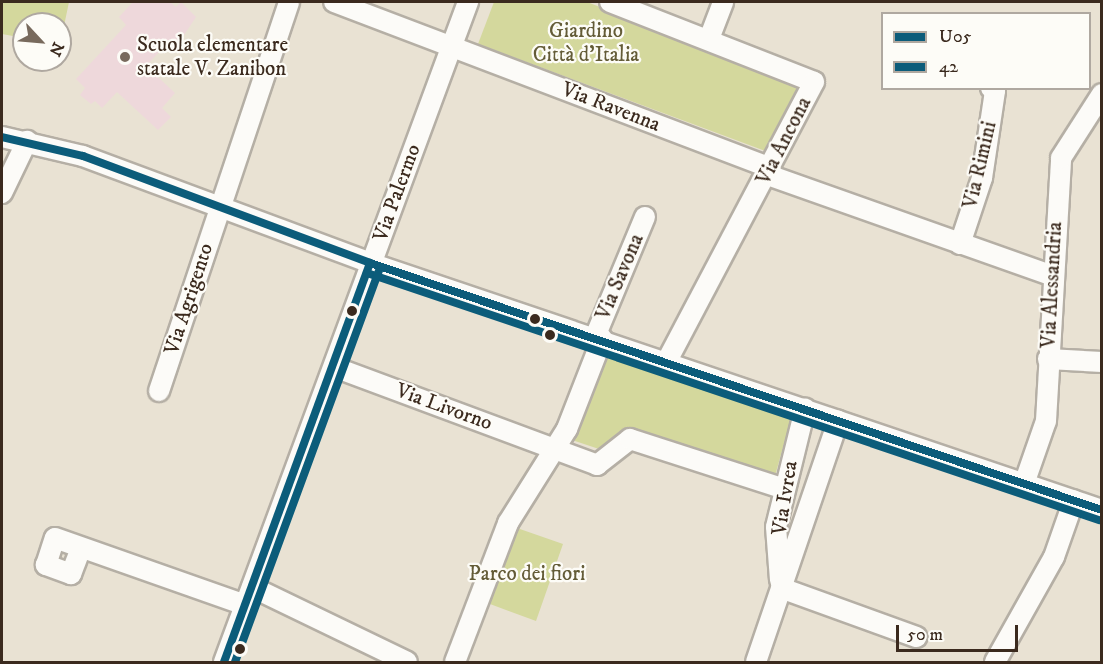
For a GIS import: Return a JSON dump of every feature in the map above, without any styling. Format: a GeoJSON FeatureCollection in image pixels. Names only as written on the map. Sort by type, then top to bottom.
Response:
{"type":"FeatureCollection","features":[{"type":"Feature","properties":{"kind":"street","name":"Via Agrigento"},"geometry":{"type":"LineString","coordinates":[[159,391],[290,2]]}},
{"type":"Feature","properties":{"kind":"street","name":"Via Ravenna"},"geometry":{"type":"LineString","coordinates":[[333,2],[960,244],[1051,275]]}},
{"type":"Feature","properties":{"kind":"street","name":"Via Palermo"},"geometry":{"type":"LineString","coordinates":[[224,663],[468,2]]}},
{"type":"Feature","properties":{"kind":"street","name":"Via Ancona"},"geometry":{"type":"LineString","coordinates":[[610,2],[814,82],[770,171],[667,361]]}},
{"type":"Feature","properties":{"kind":"street"},"geometry":{"type":"LineString","coordinates":[[709,39],[723,2]]}},
{"type":"Feature","properties":{"kind":"street","name":"Via Rimini"},"geometry":{"type":"LineString","coordinates":[[960,244],[982,178],[995,90]]}},
{"type":"Feature","properties":{"kind":"street","name":"Via Alessandria"},"geometry":{"type":"LineString","coordinates":[[1024,484],[1046,421],[1051,275],[1061,158],[1101,94]]}},
{"type":"Feature","properties":{"kind":"street","name":"Via Savona"},"geometry":{"type":"LineString","coordinates":[[2,137],[27,141],[220,207],[370,263],[667,361],[1101,510]]}},
{"type":"Feature","properties":{"kind":"street"},"geometry":{"type":"LineString","coordinates":[[2,192],[27,141]]}},
{"type":"Feature","properties":{"kind":"street","name":"Via Savona"},"geometry":{"type":"LineString","coordinates":[[598,338],[645,217]]}},
{"type":"Feature","properties":{"kind":"street"},"geometry":{"type":"LineString","coordinates":[[455,663],[508,524],[555,448],[598,338]]}},
{"type":"Feature","properties":{"kind":"street"},"geometry":{"type":"LineString","coordinates":[[1048,359],[1101,362]]}},
{"type":"Feature","properties":{"kind":"street","name":"Via Livorno"},"geometry":{"type":"LineString","coordinates":[[334,367],[597,465],[630,439],[782,488]]}},
{"type":"Feature","properties":{"kind":"street","name":"Via Ivrea"},"geometry":{"type":"LineString","coordinates":[[781,588],[776,527],[782,488],[805,409]]}},
{"type":"Feature","properties":{"kind":"street","name":"Via Ivrea"},"geometry":{"type":"LineString","coordinates":[[756,663],[838,421]]}},
{"type":"Feature","properties":{"kind":"street"},"geometry":{"type":"LineString","coordinates":[[995,663],[1054,557],[1074,500]]}},
{"type":"Feature","properties":{"kind":"street"},"geometry":{"type":"LineString","coordinates":[[81,548],[249,596],[408,663]]}},
{"type":"Feature","properties":{"kind":"street"},"geometry":{"type":"LineString","coordinates":[[781,588],[916,637]]}},
{"type":"Feature","properties":{"kind":"shaded area","name":"Scuola elementare statale V. Zanibon"},"geometry":{"type":"Polygon","coordinates":[[[133,2],[170,2],[176,7],[181,2],[196,17],[176,47],[169,41],[146,66],[175,93],[162,108],[171,117],[158,130],[117,92],[102,108],[95,101],[91,104],[80,95],[85,88],[76,79],[126,25],[119,17],[133,2]]]}},
{"type":"Feature","properties":{"kind":"green space"},"geometry":{"type":"Polygon","coordinates":[[[2,2],[69,2],[67,12],[12,12],[12,36],[2,34],[2,2]]]}},
{"type":"Feature","properties":{"kind":"green space","name":"Giardino Città d'Italia"},"geometry":{"type":"Polygon","coordinates":[[[494,2],[587,2],[803,85],[768,152],[478,44],[494,2]]]}},
{"type":"Feature","properties":{"kind":"green space"},"geometry":{"type":"Polygon","coordinates":[[[606,350],[792,415],[775,476],[625,428],[599,449],[572,440],[606,350]]]}},
{"type":"Feature","properties":{"kind":"green space","name":"Parco dei fiori"},"geometry":{"type":"Polygon","coordinates":[[[517,528],[563,544],[536,621],[490,604],[517,528]]]}},
{"type":"Feature","properties":{"kind":"transit line","name":"U05"},"geometry":{"type":"LineString","coordinates":[[2,137],[83,156],[370,263],[1102,510]]}},
{"type":"Feature","properties":{"kind":"transit line","name":"U05"},"geometry":{"type":"LineString","coordinates":[[224,662],[370,263]]}},
{"type":"Feature","properties":{"kind":"transit line","name":"42"},"geometry":{"type":"LineString","coordinates":[[235,662],[380,267]]}},
{"type":"Feature","properties":{"kind":"transit line","name":"42"},"geometry":{"type":"LineString","coordinates":[[367,273],[1099,520]]}},
{"type":"Feature","properties":{"kind":"place","name":"Scuola elementare statale V. Zanibon"},"geometry":{"type":"Point","coordinates":[125,57]}}]}
